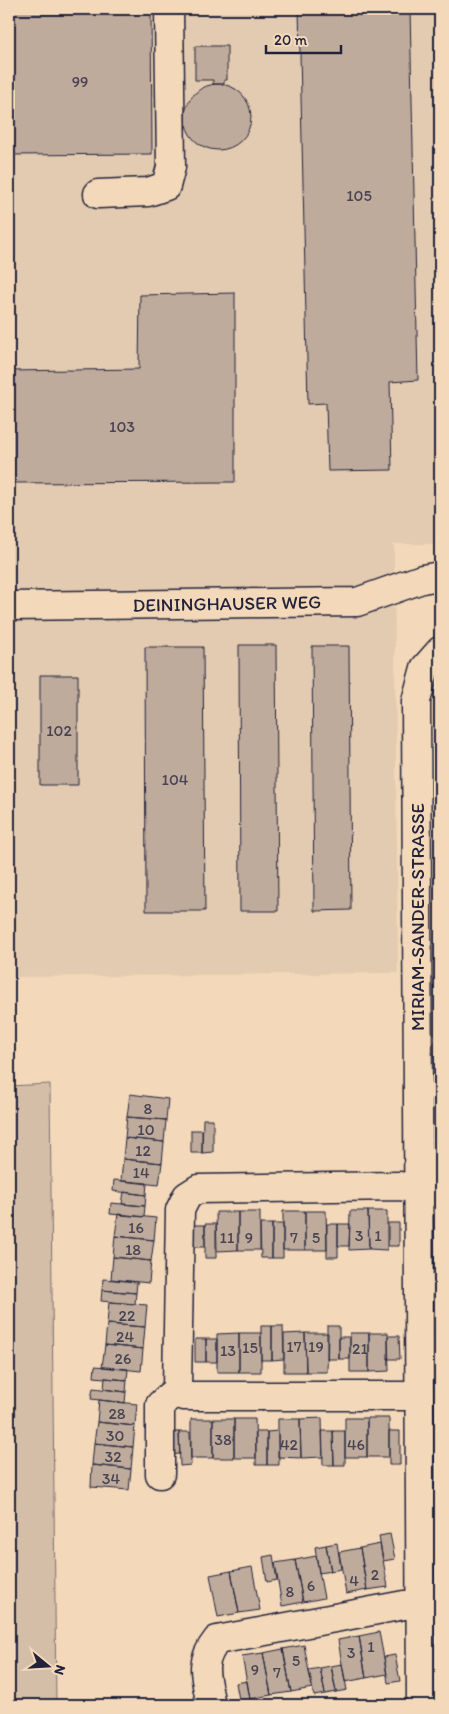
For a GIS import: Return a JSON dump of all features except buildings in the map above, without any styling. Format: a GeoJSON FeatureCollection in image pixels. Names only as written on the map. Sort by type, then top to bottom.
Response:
{"type":"FeatureCollection","features":[{"type":"Feature","properties":{"kind":"street"},"geometry":{"type":"LineString","coordinates":[[98,194],[148,192],[166,186],[171,167],[169,9]]}},
{"type":"Feature","properties":{"kind":"street","name":"DEININGHAUSER WEG"},"geometry":{"type":"LineString","coordinates":[[9,606],[357,602],[422,579],[440,576]]}},
{"type":"Feature","properties":{"kind":"street","name":"MIRIAM-SANDER-STRASSE"},"geometry":{"type":"LineString","coordinates":[[421,1705],[420,1604],[430,1477],[419,1396],[429,1192],[416,701],[425,668],[440,651]]}},
{"type":"Feature","properties":{"kind":"street"},"geometry":{"type":"LineString","coordinates":[[160,1474],[160,1405],[176,1389],[185,1287],[180,1210],[187,1196],[198,1188],[400,1186],[429,1192]]}},
{"type":"Feature","properties":{"kind":"street"},"geometry":{"type":"LineString","coordinates":[[176,1389],[183,1396],[419,1396]]}},
{"type":"Feature","properties":{"kind":"street"},"geometry":{"type":"LineString","coordinates":[[210,1705],[204,1664],[208,1651],[216,1640],[404,1605],[420,1604]]}},
{"type":"Feature","properties":{"kind":"shaded area"},"geometry":{"type":"Polygon","coordinates":[[[9,9],[440,9],[440,544],[394,544],[398,973],[9,977],[9,9]]]}},
{"type":"Feature","properties":{"kind":"shaded area"},"geometry":{"type":"Polygon","coordinates":[[[50,1084],[56,1705],[9,1705],[9,1086],[50,1084]]]}}]}
